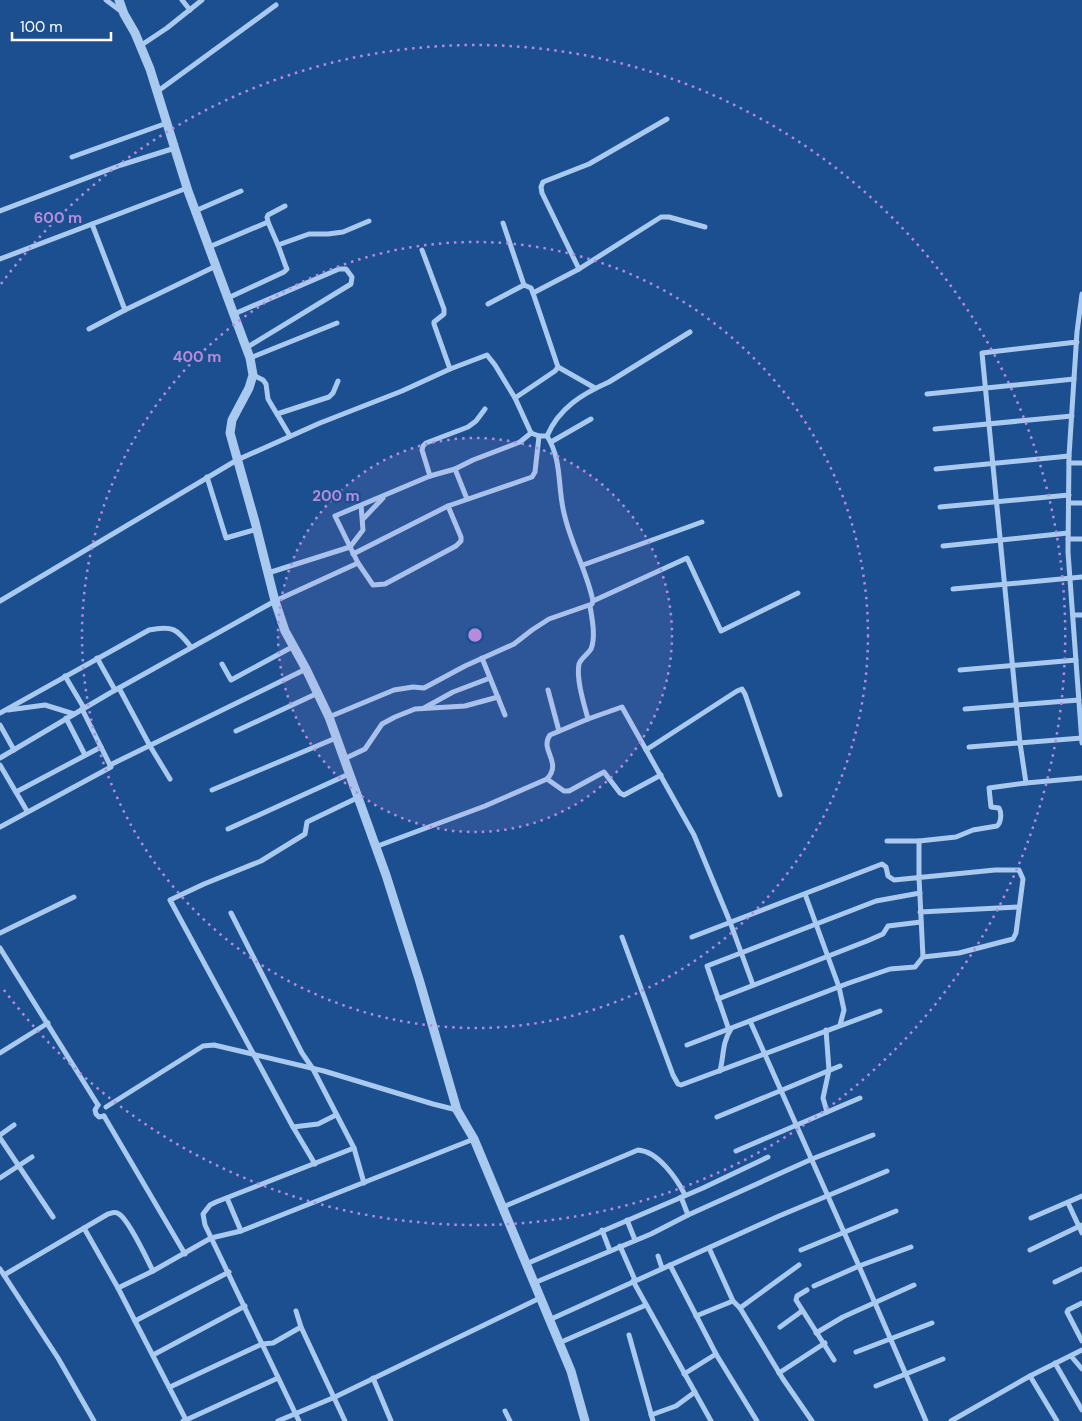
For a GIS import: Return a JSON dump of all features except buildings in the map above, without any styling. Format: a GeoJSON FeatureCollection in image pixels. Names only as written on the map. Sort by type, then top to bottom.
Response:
{"type":"FeatureCollection","features":[{"type":"Feature","properties":{"kind":"street"},"geometry":{"type":"LineString","coordinates":[[106,0],[124,14]]}},
{"type":"Feature","properties":{"kind":"street"},"geometry":{"type":"LineString","coordinates":[[119,0],[158,91],[187,188],[250,358],[253,375],[249,388],[232,420],[230,433],[275,601],[286,631],[329,717],[419,980],[458,1110],[474,1139],[571,1372],[585,1421]]}},
{"type":"Feature","properties":{"kind":"street"},"geometry":{"type":"LineString","coordinates":[[182,0],[190,10]]}},
{"type":"Feature","properties":{"kind":"street"},"geometry":{"type":"LineString","coordinates":[[140,46],[202,0]]}},
{"type":"Feature","properties":{"kind":"street"},"geometry":{"type":"LineString","coordinates":[[158,91],[276,6]]}},
{"type":"Feature","properties":{"kind":"street"},"geometry":{"type":"LineString","coordinates":[[578,269],[542,193],[541,187],[543,182],[589,164],[667,119]]}},
{"type":"Feature","properties":{"kind":"street"},"geometry":{"type":"LineString","coordinates":[[72,158],[168,123]]}},
{"type":"Feature","properties":{"kind":"street"},"geometry":{"type":"LineString","coordinates":[[0,211],[121,165],[175,148]]}},
{"type":"Feature","properties":{"kind":"street"},"geometry":{"type":"LineString","coordinates":[[0,259],[187,188]]}},
{"type":"Feature","properties":{"kind":"street"},"geometry":{"type":"LineString","coordinates":[[195,211],[241,191]]}},
{"type":"Feature","properties":{"kind":"street"},"geometry":{"type":"LineString","coordinates":[[228,298],[284,272],[286,269],[268,222],[268,215],[285,206]]}},
{"type":"Feature","properties":{"kind":"street"},"geometry":{"type":"LineString","coordinates":[[533,293],[578,269],[661,217],[669,217],[705,227]]}},
{"type":"Feature","properties":{"kind":"street"},"geometry":{"type":"LineString","coordinates":[[278,245],[309,234],[343,232],[369,221]]}},
{"type":"Feature","properties":{"kind":"street"},"geometry":{"type":"LineString","coordinates":[[209,247],[268,222]]}},
{"type":"Feature","properties":{"kind":"street"},"geometry":{"type":"LineString","coordinates":[[503,223],[524,285],[530,288],[533,293],[558,367],[595,388]]}},
{"type":"Feature","properties":{"kind":"street"},"geometry":{"type":"LineString","coordinates":[[92,224],[125,310]]}},
{"type":"Feature","properties":{"kind":"street"},"geometry":{"type":"LineString","coordinates":[[422,250],[445,312],[434,324],[450,369]]}},
{"type":"Feature","properties":{"kind":"street"},"geometry":{"type":"LineString","coordinates":[[89,329],[216,266]]}},
{"type":"Feature","properties":{"kind":"street"},"geometry":{"type":"LineString","coordinates":[[234,314],[339,269],[346,268],[352,277],[351,284],[246,348]]}},
{"type":"Feature","properties":{"kind":"street"},"geometry":{"type":"LineString","coordinates":[[488,304],[524,285]]}},
{"type":"Feature","properties":{"kind":"street"},"geometry":{"type":"LineString","coordinates":[[1082,294],[1069,456],[1068,536],[1082,743]]}},
{"type":"Feature","properties":{"kind":"street"},"geometry":{"type":"LineString","coordinates":[[250,358],[337,323]]}},
{"type":"Feature","properties":{"kind":"street"},"geometry":{"type":"LineString","coordinates":[[547,436],[552,423],[568,405],[690,332]]}},
{"type":"Feature","properties":{"kind":"street"},"geometry":{"type":"LineString","coordinates":[[1026,783],[1020,743],[982,353],[1077,342]]}},
{"type":"Feature","properties":{"kind":"street"},"geometry":{"type":"LineString","coordinates":[[0,600],[237,460],[290,436],[487,355],[515,398],[531,433],[547,436]]}},
{"type":"Feature","properties":{"kind":"street"},"geometry":{"type":"LineString","coordinates":[[515,398],[558,367]]}},
{"type":"Feature","properties":{"kind":"street"},"geometry":{"type":"LineString","coordinates":[[253,375],[263,380],[266,384],[268,399],[290,436]]}},
{"type":"Feature","properties":{"kind":"street"},"geometry":{"type":"LineString","coordinates":[[927,394],[1074,379]]}},
{"type":"Feature","properties":{"kind":"street"},"geometry":{"type":"LineString","coordinates":[[277,414],[328,397],[333,392],[338,381]]}},
{"type":"Feature","properties":{"kind":"street"},"geometry":{"type":"LineString","coordinates":[[430,476],[422,450],[423,446],[468,427],[476,421],[485,409]]}},
{"type":"Feature","properties":{"kind":"street"},"geometry":{"type":"LineString","coordinates":[[935,429],[1072,416]]}},
{"type":"Feature","properties":{"kind":"street"},"geometry":{"type":"LineString","coordinates":[[551,442],[592,419]]}},
{"type":"Feature","properties":{"kind":"street"},"geometry":{"type":"LineString","coordinates":[[448,506],[461,541],[456,546],[385,584],[377,586],[374,585],[358,563],[335,516],[430,476],[455,469],[472,460],[520,442],[531,433]]}},
{"type":"Feature","properties":{"kind":"street"},"geometry":{"type":"LineString","coordinates":[[354,554],[448,506],[534,476],[539,436]]}},
{"type":"Feature","properties":{"kind":"street"},"geometry":{"type":"LineString","coordinates":[[547,436],[558,461],[561,479],[560,498],[565,519],[583,565],[592,603],[594,626],[591,648],[579,663],[582,697],[588,719]]}},
{"type":"Feature","properties":{"kind":"street"},"geometry":{"type":"LineString","coordinates":[[936,469],[1069,456]]}},
{"type":"Feature","properties":{"kind":"street"},"geometry":{"type":"LineString","coordinates":[[1069,463],[1082,463]]}},
{"type":"Feature","properties":{"kind":"street"},"geometry":{"type":"LineString","coordinates":[[455,469],[467,499]]}},
{"type":"Feature","properties":{"kind":"street"},"geometry":{"type":"LineString","coordinates":[[207,477],[226,538],[257,529]]}},
{"type":"Feature","properties":{"kind":"street"},"geometry":{"type":"LineString","coordinates":[[940,507],[1069,495]]}},
{"type":"Feature","properties":{"kind":"street"},"geometry":{"type":"LineString","coordinates":[[363,519],[385,496]]}},
{"type":"Feature","properties":{"kind":"street"},"geometry":{"type":"LineString","coordinates":[[1069,503],[1082,503]]}},
{"type":"Feature","properties":{"kind":"street"},"geometry":{"type":"LineString","coordinates":[[268,573],[350,546],[363,530],[361,505]]}},
{"type":"Feature","properties":{"kind":"street"},"geometry":{"type":"LineString","coordinates":[[583,565],[702,522]]}},
{"type":"Feature","properties":{"kind":"street"},"geometry":{"type":"LineString","coordinates":[[943,546],[1068,536],[1082,539]]}},
{"type":"Feature","properties":{"kind":"street"},"geometry":{"type":"LineString","coordinates":[[329,717],[394,690],[412,687],[424,688],[514,644],[549,619],[592,603],[687,558],[721,631],[798,593]]}},
{"type":"Feature","properties":{"kind":"street"},"geometry":{"type":"LineString","coordinates":[[0,758],[66,718],[275,601],[358,563]]}},
{"type":"Feature","properties":{"kind":"street"},"geometry":{"type":"LineString","coordinates":[[953,589],[1082,577]]}},
{"type":"Feature","properties":{"kind":"street"},"geometry":{"type":"LineString","coordinates":[[1073,615],[1082,615]]}},
{"type":"Feature","properties":{"kind":"street"},"geometry":{"type":"LineString","coordinates":[[2,712],[149,630],[168,627],[174,629],[179,632],[192,648]]}},
{"type":"Feature","properties":{"kind":"street"},"geometry":{"type":"LineString","coordinates":[[222,664],[231,680],[294,646]]}},
{"type":"Feature","properties":{"kind":"street"},"geometry":{"type":"LineString","coordinates":[[97,658],[170,779]]}},
{"type":"Feature","properties":{"kind":"street"},"geometry":{"type":"LineString","coordinates":[[482,658],[505,715]]}},
{"type":"Feature","properties":{"kind":"street"},"geometry":{"type":"LineString","coordinates":[[960,670],[1076,660]]}},
{"type":"Feature","properties":{"kind":"street"},"geometry":{"type":"LineString","coordinates":[[0,827],[111,767],[110,765],[306,669]]}},
{"type":"Feature","properties":{"kind":"street"},"geometry":{"type":"LineString","coordinates":[[65,676],[110,765]]}},
{"type":"Feature","properties":{"kind":"street"},"geometry":{"type":"LineString","coordinates":[[423,708],[453,692],[490,678]]}},
{"type":"Feature","properties":{"kind":"street"},"geometry":{"type":"LineString","coordinates":[[548,690],[559,730]]}},
{"type":"Feature","properties":{"kind":"street"},"geometry":{"type":"LineString","coordinates":[[646,750],[737,691],[742,690],[780,795]]}},
{"type":"Feature","properties":{"kind":"street"},"geometry":{"type":"LineString","coordinates":[[236,731],[318,693]]}},
{"type":"Feature","properties":{"kind":"street"},"geometry":{"type":"LineString","coordinates":[[344,759],[365,749],[377,730],[388,720],[406,712],[423,708],[465,706],[498,697]]}},
{"type":"Feature","properties":{"kind":"street"},"geometry":{"type":"LineString","coordinates":[[965,709],[1079,700]]}},
{"type":"Feature","properties":{"kind":"street"},"geometry":{"type":"LineString","coordinates":[[2,712],[45,705],[74,714]]}},
{"type":"Feature","properties":{"kind":"street"},"geometry":{"type":"LineString","coordinates":[[375,847],[485,806],[547,779],[553,768],[547,744],[548,739],[559,730],[622,708],[694,835],[730,922],[753,985]]}},
{"type":"Feature","properties":{"kind":"street"},"geometry":{"type":"LineString","coordinates":[[66,718],[85,755]]}},
{"type":"Feature","properties":{"kind":"street"},"geometry":{"type":"LineString","coordinates":[[0,725],[14,750]]}},
{"type":"Feature","properties":{"kind":"street"},"geometry":{"type":"LineString","coordinates":[[212,790],[336,738]]}},
{"type":"Feature","properties":{"kind":"street"},"geometry":{"type":"LineString","coordinates":[[970,747],[1082,738]]}},
{"type":"Feature","properties":{"kind":"street"},"geometry":{"type":"LineString","coordinates":[[16,792],[101,747]]}},
{"type":"Feature","properties":{"kind":"street"},"geometry":{"type":"LineString","coordinates":[[0,764],[27,811]]}},
{"type":"Feature","properties":{"kind":"street"},"geometry":{"type":"LineString","coordinates":[[547,779],[564,790],[569,791],[604,772],[620,793],[624,795],[661,775]]}},
{"type":"Feature","properties":{"kind":"street"},"geometry":{"type":"LineString","coordinates":[[228,829],[349,774]]}},
{"type":"Feature","properties":{"kind":"street"},"geometry":{"type":"LineString","coordinates":[[886,841],[919,841],[956,837],[973,830],[997,826],[1000,822],[1001,810],[991,807],[989,789],[1026,783],[1082,778]]}},
{"type":"Feature","properties":{"kind":"street"},"geometry":{"type":"LineString","coordinates":[[316,1164],[293,1128],[170,900],[204,884],[261,862],[305,834],[307,822],[357,798]]}},
{"type":"Feature","properties":{"kind":"street"},"geometry":{"type":"LineString","coordinates":[[687,1045],[839,987],[890,970],[915,967],[923,957],[919,841]]}},
{"type":"Feature","properties":{"kind":"street"},"geometry":{"type":"LineString","coordinates":[[692,936],[882,864],[891,879],[995,870],[1019,870],[1023,879],[1016,933],[1013,939],[959,953],[923,957]]}},
{"type":"Feature","properties":{"kind":"street"},"geometry":{"type":"LineString","coordinates":[[720,1071],[724,1042],[730,1029],[707,966],[876,901],[920,893]]}},
{"type":"Feature","properties":{"kind":"street"},"geometry":{"type":"LineString","coordinates":[[805,894],[839,987],[844,1010],[840,1025]]}},
{"type":"Feature","properties":{"kind":"street"},"geometry":{"type":"LineString","coordinates":[[0,933],[74,896]]}},
{"type":"Feature","properties":{"kind":"street"},"geometry":{"type":"LineString","coordinates":[[920,912],[1018,907]]}},
{"type":"Feature","properties":{"kind":"street"},"geometry":{"type":"LineString","coordinates":[[231,912],[302,1053],[313,1069],[354,1148],[364,1183]]}},
{"type":"Feature","properties":{"kind":"street"},"geometry":{"type":"LineString","coordinates":[[718,999],[882,934],[888,926],[921,922]]}},
{"type":"Feature","properties":{"kind":"street"},"geometry":{"type":"LineString","coordinates":[[622,937],[673,1075],[678,1084],[681,1085],[688,1084],[764,1053],[880,1011]]}},
{"type":"Feature","properties":{"kind":"street"},"geometry":{"type":"LineString","coordinates":[[0,948],[98,1105]]}},
{"type":"Feature","properties":{"kind":"street"},"geometry":{"type":"LineString","coordinates":[[750,1021],[829,1196],[926,1421]]}},
{"type":"Feature","properties":{"kind":"street"},"geometry":{"type":"LineString","coordinates":[[0,1053],[48,1023]]}},
{"type":"Feature","properties":{"kind":"street"},"geometry":{"type":"LineString","coordinates":[[826,1030],[829,1070],[823,1093],[826,1112]]}},
{"type":"Feature","properties":{"kind":"street"},"geometry":{"type":"LineString","coordinates":[[106,1107],[203,1046],[214,1045],[313,1069],[458,1110]]}},
{"type":"Feature","properties":{"kind":"street"},"geometry":{"type":"LineString","coordinates":[[717,1117],[840,1066]]}},
{"type":"Feature","properties":{"kind":"street"},"geometry":{"type":"LineString","coordinates":[[736,1151],[860,1098]]}},
{"type":"Feature","properties":{"kind":"street"},"geometry":{"type":"LineString","coordinates":[[98,1105],[103,1104],[106,1107]]}},
{"type":"Feature","properties":{"kind":"street"},"geometry":{"type":"LineString","coordinates":[[98,1105],[95,1110],[96,1114],[104,1116]]}},
{"type":"Feature","properties":{"kind":"street"},"geometry":{"type":"LineString","coordinates":[[104,1116],[107,1113],[106,1107]]}},
{"type":"Feature","properties":{"kind":"street"},"geometry":{"type":"LineString","coordinates":[[293,1128],[318,1124],[336,1115]]}},
{"type":"Feature","properties":{"kind":"street"},"geometry":{"type":"LineString","coordinates":[[104,1116],[185,1254]]}},
{"type":"Feature","properties":{"kind":"street"},"geometry":{"type":"LineString","coordinates":[[14,1125],[0,1136],[53,1217]]}},
{"type":"Feature","properties":{"kind":"street"},"geometry":{"type":"LineString","coordinates":[[534,1283],[651,1234],[688,1215],[752,1188],[812,1159],[873,1134]]}},
{"type":"Feature","properties":{"kind":"street"},"geometry":{"type":"LineString","coordinates":[[118,1288],[185,1254],[211,1238],[241,1231],[474,1139]]}},
{"type":"Feature","properties":{"kind":"street"},"geometry":{"type":"LineString","coordinates":[[298,1421],[229,1272],[211,1238],[203,1220],[204,1214],[210,1206],[227,1198],[354,1148]]}},
{"type":"Feature","properties":{"kind":"street"},"geometry":{"type":"LineString","coordinates":[[503,1207],[638,1150],[650,1154],[674,1176],[683,1196],[688,1215]]}},
{"type":"Feature","properties":{"kind":"street"},"geometry":{"type":"LineString","coordinates":[[0,1178],[32,1157]]}},
{"type":"Feature","properties":{"kind":"street"},"geometry":{"type":"LineString","coordinates":[[526,1264],[768,1157]]}},
{"type":"Feature","properties":{"kind":"street"},"geometry":{"type":"LineString","coordinates":[[549,1320],[662,1268],[887,1171]]}},
{"type":"Feature","properties":{"kind":"street"},"geometry":{"type":"LineString","coordinates":[[1031,1218],[1082,1196]]}},
{"type":"Feature","properties":{"kind":"street"},"geometry":{"type":"LineString","coordinates":[[227,1198],[241,1231]]}},
{"type":"Feature","properties":{"kind":"street"},"geometry":{"type":"LineString","coordinates":[[1068,1203],[1082,1233]]}},
{"type":"Feature","properties":{"kind":"street"},"geometry":{"type":"LineString","coordinates":[[801,1250],[896,1211]]}},
{"type":"Feature","properties":{"kind":"street"},"geometry":{"type":"LineString","coordinates":[[4,1275],[108,1214],[115,1212],[126,1221],[153,1271]]}},
{"type":"Feature","properties":{"kind":"street"},"geometry":{"type":"LineString","coordinates":[[626,1220],[635,1240]]}},
{"type":"Feature","properties":{"kind":"street"},"geometry":{"type":"LineString","coordinates":[[1030,1250],[1080,1226]]}},
{"type":"Feature","properties":{"kind":"street"},"geometry":{"type":"LineString","coordinates":[[84,1228],[170,1387],[184,1420],[278,1378]]}},
{"type":"Feature","properties":{"kind":"street"},"geometry":{"type":"LineString","coordinates":[[602,1230],[610,1250]]}},
{"type":"Feature","properties":{"kind":"street"},"geometry":{"type":"LineString","coordinates":[[620,1246],[646,1305],[711,1421]]}},
{"type":"Feature","properties":{"kind":"street"},"geometry":{"type":"LineString","coordinates":[[814,1286],[859,1266],[911,1247]]}},
{"type":"Feature","properties":{"kind":"street"},"geometry":{"type":"LineString","coordinates":[[709,1248],[732,1301],[740,1308],[779,1373],[812,1421]]}},
{"type":"Feature","properties":{"kind":"street"},"geometry":{"type":"LineString","coordinates":[[658,1256],[662,1268]]}},
{"type":"Feature","properties":{"kind":"street"},"geometry":{"type":"LineString","coordinates":[[670,1265],[716,1354],[757,1421]]}},
{"type":"Feature","properties":{"kind":"street"},"geometry":{"type":"LineString","coordinates":[[740,1308],[799,1265]]}},
{"type":"Feature","properties":{"kind":"street"},"geometry":{"type":"LineString","coordinates":[[0,1269],[58,1358],[94,1421]]}},
{"type":"Feature","properties":{"kind":"street"},"geometry":{"type":"LineString","coordinates":[[1055,1282],[1082,1269]]}},
{"type":"Feature","properties":{"kind":"street"},"geometry":{"type":"LineString","coordinates":[[135,1321],[229,1272]]}},
{"type":"Feature","properties":{"kind":"street"},"geometry":{"type":"LineString","coordinates":[[816,1333],[842,1317],[914,1285]]}},
{"type":"Feature","properties":{"kind":"street"},"geometry":{"type":"LineString","coordinates":[[807,1290],[796,1296],[796,1298],[802,1311],[825,1343],[834,1360]]}},
{"type":"Feature","properties":{"kind":"street"},"geometry":{"type":"LineString","coordinates":[[278,1421],[335,1397],[540,1298]]}},
{"type":"Feature","properties":{"kind":"street"},"geometry":{"type":"LineString","coordinates":[[696,1316],[732,1301]]}},
{"type":"Feature","properties":{"kind":"street"},"geometry":{"type":"LineString","coordinates":[[1082,1302],[1067,1312],[1082,1341]]}},
{"type":"Feature","properties":{"kind":"street"},"geometry":{"type":"LineString","coordinates":[[559,1343],[646,1305]]}},
{"type":"Feature","properties":{"kind":"street"},"geometry":{"type":"LineString","coordinates":[[153,1355],[245,1306]]}},
{"type":"Feature","properties":{"kind":"street"},"geometry":{"type":"LineString","coordinates":[[296,1311],[301,1327],[345,1421]]}},
{"type":"Feature","properties":{"kind":"street"},"geometry":{"type":"LineString","coordinates":[[780,1327],[802,1311]]}},
{"type":"Feature","properties":{"kind":"street"},"geometry":{"type":"LineString","coordinates":[[856,1352],[932,1322]]}},
{"type":"Feature","properties":{"kind":"street"},"geometry":{"type":"LineString","coordinates":[[170,1387],[262,1344],[273,1343],[301,1327]]}},
{"type":"Feature","properties":{"kind":"street"},"geometry":{"type":"LineString","coordinates":[[629,1335],[653,1421]]}},
{"type":"Feature","properties":{"kind":"street"},"geometry":{"type":"LineString","coordinates":[[779,1373],[825,1343]]}},
{"type":"Feature","properties":{"kind":"street"},"geometry":{"type":"LineString","coordinates":[[951,1421],[1030,1376],[1082,1350]]}},
{"type":"Feature","properties":{"kind":"street"},"geometry":{"type":"LineString","coordinates":[[684,1374],[716,1354]]}},
{"type":"Feature","properties":{"kind":"street"},"geometry":{"type":"LineString","coordinates":[[1071,1356],[1082,1370]]}},
{"type":"Feature","properties":{"kind":"street"},"geometry":{"type":"LineString","coordinates":[[876,1386],[943,1359]]}},
{"type":"Feature","properties":{"kind":"street"},"geometry":{"type":"LineString","coordinates":[[1055,1363],[1082,1410]]}},
{"type":"Feature","properties":{"kind":"street"},"geometry":{"type":"LineString","coordinates":[[1030,1376],[1057,1421]]}},
{"type":"Feature","properties":{"kind":"street"},"geometry":{"type":"LineString","coordinates":[[373,1378],[391,1421]]}},
{"type":"Feature","properties":{"kind":"street"},"geometry":{"type":"LineString","coordinates":[[651,1415],[676,1406],[695,1392]]}},
{"type":"Feature","properties":{"kind":"street"},"geometry":{"type":"LineString","coordinates":[[505,1411],[510,1421]]}}]}
